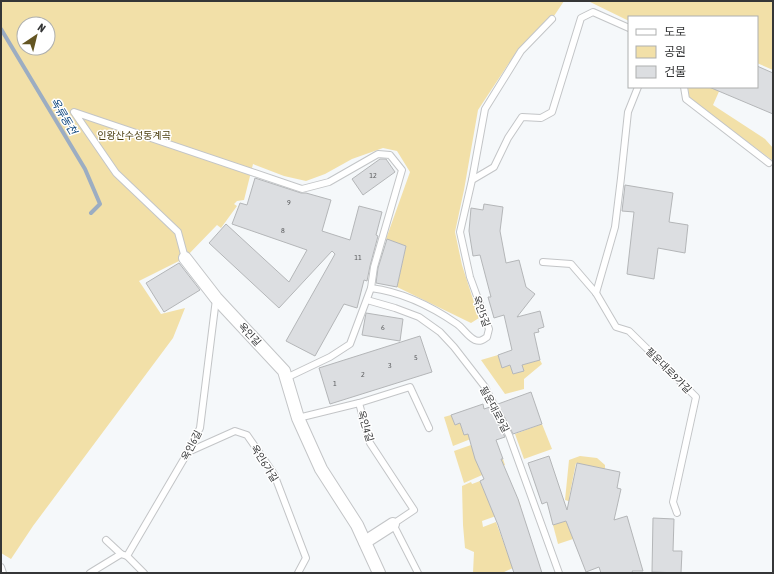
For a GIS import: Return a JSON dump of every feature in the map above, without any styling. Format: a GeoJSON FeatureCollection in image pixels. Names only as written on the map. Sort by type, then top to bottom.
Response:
{"type":"FeatureCollection","features":[{"type":"Feature","properties":{"kind":"street","name":"옥인길"},"geometry":{"type":"LineString","coordinates":[[185,258],[216,298],[284,371],[298,418],[321,469],[357,525],[380,573]]}},
{"type":"Feature","properties":{"kind":"street","name":"옥인4길"},"geometry":{"type":"LineString","coordinates":[[365,542],[393,524]]}},
{"type":"Feature","properties":{"kind":"lane"},"geometry":{"type":"LineString","coordinates":[[472,180],[494,167],[508,138],[522,117],[541,118],[552,112],[581,18],[593,12],[628,28]]}},
{"type":"Feature","properties":{"kind":"lane","name":"옥인5길"},"geometry":{"type":"LineString","coordinates":[[371,288],[394,292],[438,312],[459,326],[475,340],[481,341],[487,337],[490,329],[470,277],[460,232],[472,180],[484,109],[521,51],[552,19]]}},
{"type":"Feature","properties":{"kind":"lane"},"geometry":{"type":"LineString","coordinates":[[596,293],[615,227],[622,178],[628,112],[638,88]]}},
{"type":"Feature","properties":{"kind":"lane"},"geometry":{"type":"LineString","coordinates":[[684,88],[686,99],[769,163]]}},
{"type":"Feature","properties":{"kind":"lane"},"geometry":{"type":"LineString","coordinates":[[185,258],[178,232],[116,174],[74,112],[302,189],[329,182],[378,154],[390,155],[402,170],[374,267],[371,288],[350,344],[330,357],[286,378]]}},
{"type":"Feature","properties":{"kind":"lane","name":"필운대로9가길"},"geometry":{"type":"LineString","coordinates":[[543,262],[570,264],[596,293],[616,327],[629,331],[696,397],[673,502],[677,513]]}},
{"type":"Feature","properties":{"kind":"lane","name":"옥인6길"},"geometry":{"type":"LineString","coordinates":[[90,573],[124,555],[188,452],[200,428],[216,298]]}},
{"type":"Feature","properties":{"kind":"lane","name":"필운대로9길"},"geometry":{"type":"LineString","coordinates":[[367,300],[396,308],[419,317],[440,332],[454,347],[484,387],[509,435],[559,573]]}},
{"type":"Feature","properties":{"kind":"lane","name":"옥인4길"},"geometry":{"type":"LineString","coordinates":[[393,524],[414,510],[370,443],[359,403],[410,387],[428,428]]}},
{"type":"Feature","properties":{"kind":"lane"},"geometry":{"type":"LineString","coordinates":[[298,418],[359,403]]}},
{"type":"Feature","properties":{"kind":"lane","name":"옥인6가길"},"geometry":{"type":"LineString","coordinates":[[188,452],[235,431],[247,435],[274,474],[306,558],[298,573]]}},
{"type":"Feature","properties":{"kind":"lane"},"geometry":{"type":"LineString","coordinates":[[393,524],[418,573]]}},
{"type":"Feature","properties":{"kind":"lane"},"geometry":{"type":"LineString","coordinates":[[106,540],[144,573]]}},
{"type":"Feature","properties":{"kind":"lane"},"geometry":{"type":"LineString","coordinates":[[1,567],[3,573]]}},
{"type":"Feature","properties":{"kind":"green space","name":"인왕산수성동계곡"},"geometry":{"type":"Polygon","coordinates":[[[1,1],[564,1],[552,19],[519,48],[478,110],[455,232],[462,265],[479,318],[471,323],[397,287],[406,246],[386,239],[410,172],[397,151],[383,148],[352,159],[325,174],[306,181],[284,176],[253,164],[244,200],[237,201],[234,204],[237,206],[221,228],[217,225],[185,258],[139,281],[161,314],[185,308],[173,338],[33,526],[11,559],[1,553],[1,1]]]}},
{"type":"Feature","properties":{"kind":"green space"},"geometry":{"type":"Polygon","coordinates":[[[588,1],[773,1],[773,70],[758,63],[758,16],[628,16],[628,21],[588,1]]]}},
{"type":"Feature","properties":{"kind":"green space"},"geometry":{"type":"Polygon","coordinates":[[[688,88],[721,88],[713,105],[765,139],[773,148],[773,163],[772,160],[689,99],[688,88]]]}},
{"type":"Feature","properties":{"kind":"green space"},"geometry":{"type":"Polygon","coordinates":[[[498,355],[502,368],[510,365],[513,374],[524,371],[522,365],[540,360],[542,364],[524,379],[524,389],[505,394],[481,360],[498,355]]]}},
{"type":"Feature","properties":{"kind":"green space"},"geometry":{"type":"Polygon","coordinates":[[[451,415],[455,425],[460,423],[464,435],[486,428],[491,431],[453,446],[444,417],[451,415]]]}},
{"type":"Feature","properties":{"kind":"green space"},"geometry":{"type":"Polygon","coordinates":[[[542,424],[552,449],[524,459],[515,434],[542,424]]]}},
{"type":"Feature","properties":{"kind":"green space"},"geometry":{"type":"Polygon","coordinates":[[[471,445],[479,468],[503,459],[505,465],[464,483],[454,451],[471,445]]]}},
{"type":"Feature","properties":{"kind":"green space"},"geometry":{"type":"Polygon","coordinates":[[[580,456],[597,458],[605,465],[605,469],[576,463],[569,498],[593,504],[592,508],[565,500],[569,460],[580,456]]]}},
{"type":"Feature","properties":{"kind":"green space"},"geometry":{"type":"Polygon","coordinates":[[[480,481],[492,510],[518,499],[521,507],[482,521],[483,527],[496,522],[513,568],[502,573],[473,573],[474,552],[465,548],[462,486],[471,482],[472,484],[480,481]]]}},
{"type":"Feature","properties":{"kind":"green space"},"geometry":{"type":"Polygon","coordinates":[[[566,521],[573,539],[558,544],[553,525],[566,521]]]}},
{"type":"Feature","properties":{"kind":"building"},"geometry":{"type":"Polygon","coordinates":[[[758,66],[773,73],[773,114],[711,88],[758,88],[758,66]]]}},
{"type":"Feature","properties":{"kind":"building"},"geometry":{"type":"Polygon","coordinates":[[[380,159],[386,159],[395,172],[363,195],[352,179],[380,159]]]}},
{"type":"Feature","properties":{"kind":"building"},"geometry":{"type":"Polygon","coordinates":[[[255,178],[301,193],[331,200],[322,231],[350,240],[359,206],[382,212],[367,281],[364,280],[357,308],[344,304],[315,356],[286,341],[335,254],[332,251],[279,308],[209,243],[226,224],[289,282],[307,250],[232,224],[240,203],[247,205],[255,178]]]}},
{"type":"Feature","properties":{"kind":"building"},"geometry":{"type":"Polygon","coordinates":[[[625,185],[673,193],[669,222],[688,225],[685,253],[658,248],[654,279],[627,274],[634,212],[622,211],[625,185]]]}},
{"type":"Feature","properties":{"kind":"building"},"geometry":{"type":"Polygon","coordinates":[[[484,204],[503,207],[500,231],[506,263],[519,260],[526,287],[535,294],[517,317],[540,311],[544,327],[538,329],[539,332],[534,333],[540,360],[522,365],[524,371],[513,374],[510,365],[502,368],[498,355],[512,350],[504,315],[494,318],[488,297],[491,297],[480,255],[473,256],[469,231],[471,208],[483,210],[484,204]]]}},
{"type":"Feature","properties":{"kind":"building"},"geometry":{"type":"Polygon","coordinates":[[[387,239],[406,246],[397,287],[376,283],[378,268],[387,239]]]}},
{"type":"Feature","properties":{"kind":"building"},"geometry":{"type":"Polygon","coordinates":[[[179,263],[200,290],[164,312],[146,283],[179,263]]]}},
{"type":"Feature","properties":{"kind":"building"},"geometry":{"type":"Polygon","coordinates":[[[366,313],[403,319],[400,341],[362,335],[366,313]]]}},
{"type":"Feature","properties":{"kind":"building"},"geometry":{"type":"Polygon","coordinates":[[[420,336],[432,372],[330,404],[319,368],[420,336]]]}},
{"type":"Feature","properties":{"kind":"building"},"geometry":{"type":"Polygon","coordinates":[[[531,392],[542,424],[513,434],[498,404],[531,392]]]}},
{"type":"Feature","properties":{"kind":"building"},"geometry":{"type":"Polygon","coordinates":[[[483,404],[484,409],[490,407],[505,437],[496,440],[503,459],[501,459],[518,499],[542,573],[514,573],[498,525],[480,481],[484,479],[475,459],[468,434],[464,435],[460,423],[455,425],[451,415],[483,404]]]}},
{"type":"Feature","properties":{"kind":"building"},"geometry":{"type":"Polygon","coordinates":[[[549,456],[567,510],[577,463],[620,472],[617,488],[621,489],[614,520],[627,516],[643,571],[632,571],[633,573],[601,573],[599,567],[586,572],[566,521],[553,525],[547,502],[542,504],[528,463],[549,456]]]}},
{"type":"Feature","properties":{"kind":"building"},"geometry":{"type":"Polygon","coordinates":[[[653,518],[674,519],[673,551],[682,551],[681,573],[652,572],[653,518]]]}},
{"type":"Feature","properties":{"kind":"waterway","name":"옥류동천"},"geometry":{"type":"LineString","coordinates":[[1,29],[85,169],[100,204],[91,213]]}}]}
